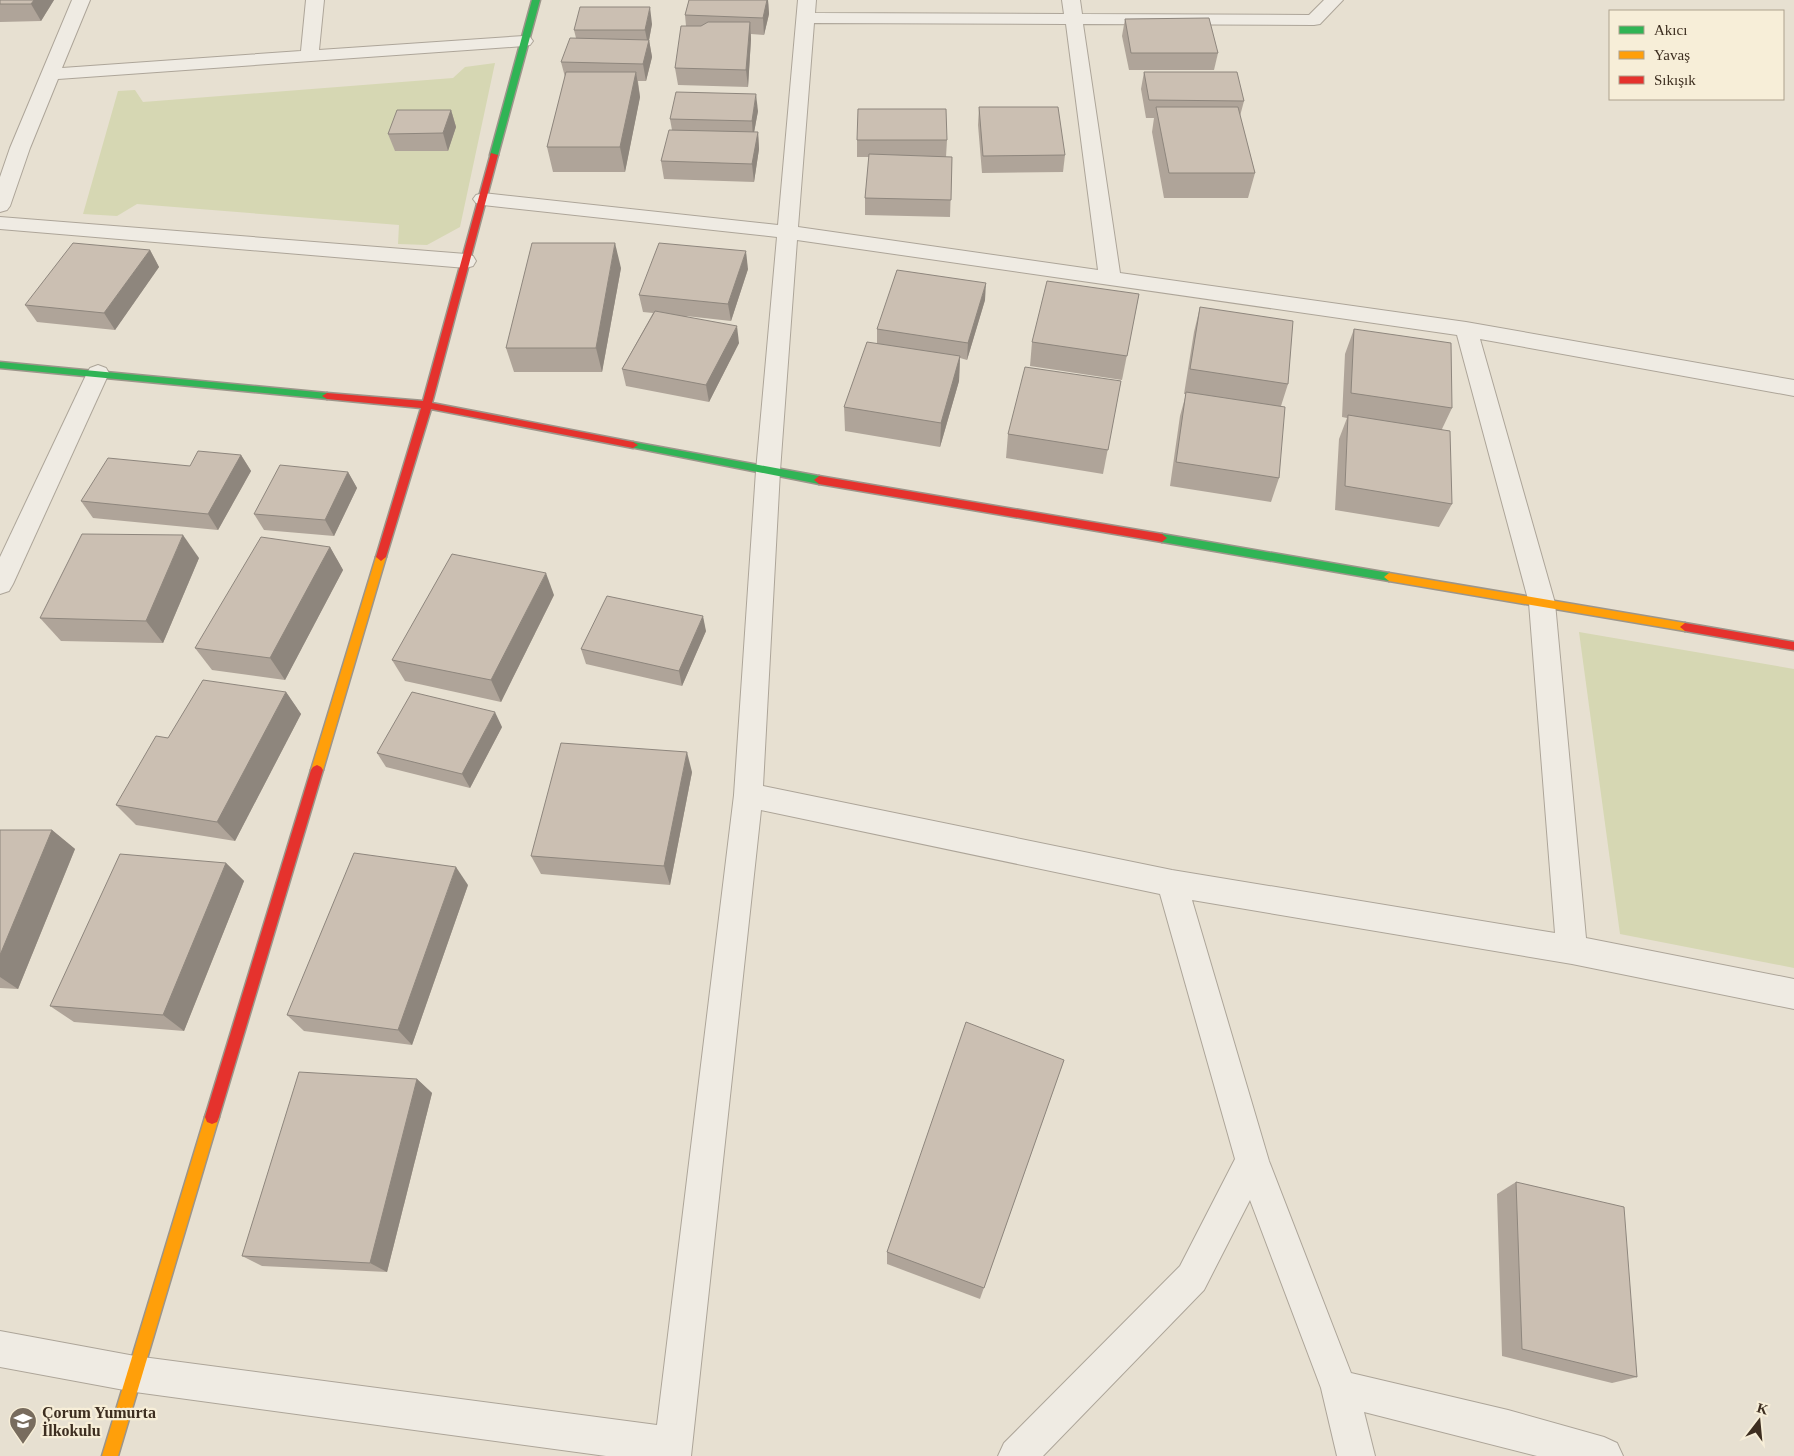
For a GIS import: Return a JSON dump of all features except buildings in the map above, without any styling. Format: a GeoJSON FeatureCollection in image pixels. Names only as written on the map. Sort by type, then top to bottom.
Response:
{"type":"FeatureCollection","features":[{"type":"Feature","properties":{"kind":"street"},"geometry":{"type":"LineString","coordinates":[[0,206],[20,148],[81,0]]}},
{"type":"Feature","properties":{"kind":"street"},"geometry":{"type":"LineString","coordinates":[[309,56],[315,0]]}},
{"type":"Feature","properties":{"kind":"street"},"geometry":{"type":"LineString","coordinates":[[110,1456],[427,405],[536,0]]}},
{"type":"Feature","properties":{"kind":"street"},"geometry":{"type":"LineString","coordinates":[[1071,0],[1110,278]]}},
{"type":"Feature","properties":{"kind":"street"},"geometry":{"type":"LineString","coordinates":[[0,1348],[135,1374],[672,1451],[748,795],[768,471],[806,9],[1074,19],[1314,20],[1334,0]]}},
{"type":"Feature","properties":{"kind":"street"},"geometry":{"type":"LineString","coordinates":[[51,74],[524,41]]}},
{"type":"Feature","properties":{"kind":"street"},"geometry":{"type":"LineString","coordinates":[[0,148],[20,148]]}},
{"type":"Feature","properties":{"kind":"street"},"geometry":{"type":"LineString","coordinates":[[482,198],[788,232],[1466,329],[1790,382]]}},
{"type":"Feature","properties":{"kind":"street"},"geometry":{"type":"LineString","coordinates":[[0,223],[466,261]]}},
{"type":"Feature","properties":{"kind":"street"},"geometry":{"type":"LineString","coordinates":[[1466,329],[1542,604],[1572,950]]}},
{"type":"Feature","properties":{"kind":"street"},"geometry":{"type":"LineString","coordinates":[[0,365],[427,405],[768,471],[1794,646]]}},
{"type":"Feature","properties":{"kind":"street"},"geometry":{"type":"LineString","coordinates":[[0,584],[98,373]]}},
{"type":"Feature","properties":{"kind":"street"},"geometry":{"type":"LineString","coordinates":[[748,795],[1172,883],[1572,950],[1794,994]]}},
{"type":"Feature","properties":{"kind":"street"},"geometry":{"type":"LineString","coordinates":[[1172,883],[1252,1161],[1339,1388],[1356,1456]]}},
{"type":"Feature","properties":{"kind":"street"},"geometry":{"type":"LineString","coordinates":[[1017,1456],[1192,1278],[1252,1161]]}},
{"type":"Feature","properties":{"kind":"street"},"geometry":{"type":"LineString","coordinates":[[1339,1388],[1508,1429],[1604,1456]]}},
{"type":"Feature","properties":{"kind":"green space"},"geometry":{"type":"Polygon","coordinates":[[[495,63],[460,227],[427,245],[398,244],[399,225],[137,204],[117,216],[83,214],[118,91],[135,90],[143,102],[453,78],[465,67],[495,63]]]}},
{"type":"Feature","properties":{"kind":"green space"},"geometry":{"type":"Polygon","coordinates":[[[1579,632],[1794,669],[1794,968],[1620,934],[1579,632]]]}},
{"type":"Feature","properties":{"kind":"traffic: fast"},"geometry":{"type":"LineString","coordinates":[[494,155],[536,0]]}},
{"type":"Feature","properties":{"kind":"traffic: fast"},"geometry":{"type":"LineString","coordinates":[[0,365],[327,396]]}},
{"type":"Feature","properties":{"kind":"traffic: fast"},"geometry":{"type":"LineString","coordinates":[[633,445],[819,480]]}},
{"type":"Feature","properties":{"kind":"traffic: fast"},"geometry":{"type":"LineString","coordinates":[[1162,538],[1389,577]]}},
{"type":"Feature","properties":{"kind":"traffic: slow"},"geometry":{"type":"LineString","coordinates":[[317,770],[381,557]]}},
{"type":"Feature","properties":{"kind":"traffic: slow"},"geometry":{"type":"LineString","coordinates":[[1389,577],[1685,627]]}},
{"type":"Feature","properties":{"kind":"traffic: slow"},"geometry":{"type":"LineString","coordinates":[[110,1456],[212,1117]]}},
{"type":"Feature","properties":{"kind":"traffic: jam"},"geometry":{"type":"LineString","coordinates":[[381,557],[427,405],[494,155]]}},
{"type":"Feature","properties":{"kind":"traffic: jam"},"geometry":{"type":"LineString","coordinates":[[327,396],[427,405],[633,445]]}},
{"type":"Feature","properties":{"kind":"traffic: jam"},"geometry":{"type":"LineString","coordinates":[[819,480],[1162,538]]}},
{"type":"Feature","properties":{"kind":"traffic: jam"},"geometry":{"type":"LineString","coordinates":[[1685,627],[1794,646]]}},
{"type":"Feature","properties":{"kind":"traffic: jam"},"geometry":{"type":"LineString","coordinates":[[212,1117],[317,770]]}},
{"type":"Feature","properties":{"kind":"place","name":"Çorum Yumurta İlkokulu"},"geometry":{"type":"Point","coordinates":[23,1445]}}]}
